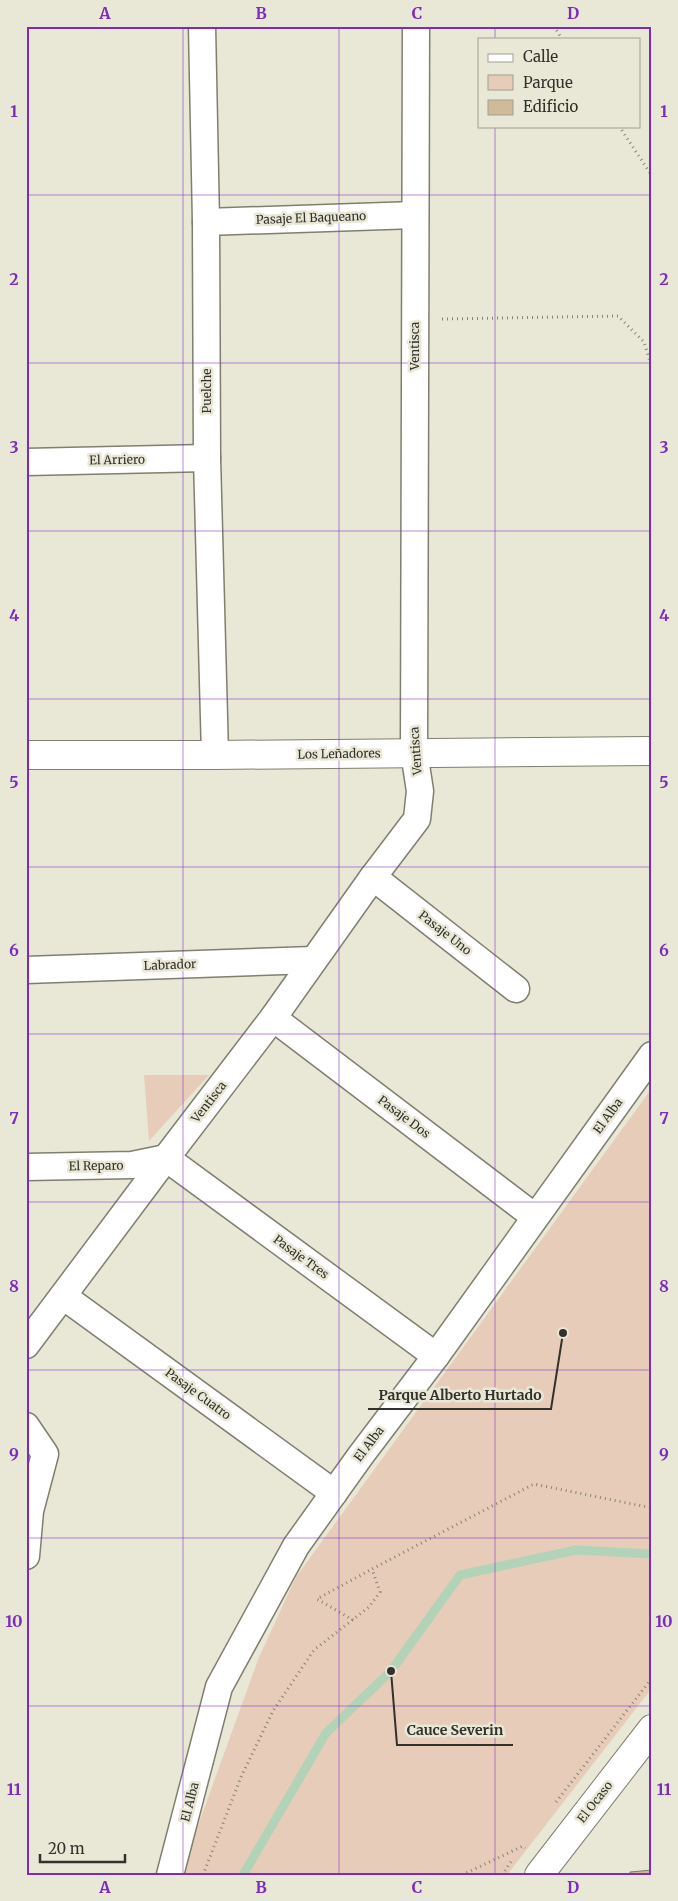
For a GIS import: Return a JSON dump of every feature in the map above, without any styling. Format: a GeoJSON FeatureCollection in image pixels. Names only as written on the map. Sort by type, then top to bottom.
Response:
{"type":"FeatureCollection","features":[{"type":"Feature","properties":{"kind":"street","name":"Puelche"},"geometry":{"type":"LineString","coordinates":[[202,26],[206,222],[207,458],[215,755]]}},
{"type":"Feature","properties":{"kind":"street","name":"Ventisca"},"geometry":{"type":"LineString","coordinates":[[26,1345],[274,1018],[313,960],[417,819],[420,791],[414,752],[416,26]]}},
{"type":"Feature","properties":{"kind":"street","name":"Pasaje El Baqueano"},"geometry":{"type":"LineString","coordinates":[[206,222],[416,215]]}},
{"type":"Feature","properties":{"kind":"street","name":"El Arriero"},"geometry":{"type":"LineString","coordinates":[[26,462],[207,458]]}},
{"type":"Feature","properties":{"kind":"street","name":"Los Leñadores"},"geometry":{"type":"LineString","coordinates":[[26,755],[652,751]]}},
{"type":"Feature","properties":{"kind":"street","name":"Pasaje Uno"},"geometry":{"type":"LineString","coordinates":[[373,877],[516,989]]}},
{"type":"Feature","properties":{"kind":"street","name":"Labrador"},"geometry":{"type":"LineString","coordinates":[[26,970],[313,960]]}},
{"type":"Feature","properties":{"kind":"street","name":"Pasaje Dos"},"geometry":{"type":"LineString","coordinates":[[274,1018],[535,1217]]}},
{"type":"Feature","properties":{"kind":"street","name":"El Alba"},"geometry":{"type":"LineString","coordinates":[[170,1875],[219,1687],[296,1546],[436,1356],[652,1055]]}},
{"type":"Feature","properties":{"kind":"street","name":"El Reparo"},"geometry":{"type":"LineString","coordinates":[[26,1167],[132,1165],[166,1158]]}},
{"type":"Feature","properties":{"kind":"street","name":"Pasaje Tres"},"geometry":{"type":"LineString","coordinates":[[166,1158],[436,1356]]}},
{"type":"Feature","properties":{"kind":"street","name":"Pasaje Cuatro"},"geometry":{"type":"LineString","coordinates":[[63,1296],[334,1492]]}},
{"type":"Feature","properties":{"kind":"street"},"geometry":{"type":"LineString","coordinates":[[26,1426],[46,1454],[30,1511],[26,1556]]}},
{"type":"Feature","properties":{"kind":"street","name":"El Ocaso"},"geometry":{"type":"LineString","coordinates":[[543,1869],[652,1729]]}},
{"type":"Feature","properties":{"kind":"path"},"geometry":{"type":"LineString","coordinates":[[554,26],[561,38]]}},
{"type":"Feature","properties":{"kind":"path"},"geometry":{"type":"LineString","coordinates":[[621,128],[652,176]]}},
{"type":"Feature","properties":{"kind":"path"},"geometry":{"type":"LineString","coordinates":[[415,320],[618,316],[644,342],[652,368]]}},
{"type":"Feature","properties":{"kind":"path"},"geometry":{"type":"LineString","coordinates":[[353,1620],[317,1599],[534,1484],[652,1508]]}},
{"type":"Feature","properties":{"kind":"path"},"geometry":{"type":"LineString","coordinates":[[203,1875],[241,1776],[273,1711],[314,1650],[369,1607],[380,1592],[372,1569]]}},
{"type":"Feature","properties":{"kind":"path"},"geometry":{"type":"LineString","coordinates":[[552,1808],[652,1678]]}},
{"type":"Feature","properties":{"kind":"path"},"geometry":{"type":"LineString","coordinates":[[502,1875],[529,1839]]}},
{"type":"Feature","properties":{"kind":"path"},"geometry":{"type":"LineString","coordinates":[[523,1846],[543,1869]]}},
{"type":"Feature","properties":{"kind":"path"},"geometry":{"type":"LineString","coordinates":[[462,1875],[523,1846]]}},
{"type":"Feature","properties":{"kind":"green space"},"geometry":{"type":"Polygon","coordinates":[[[144,1075],[209,1075],[149,1141],[144,1075]]]}},
{"type":"Feature","properties":{"kind":"green space"},"geometry":{"type":"Polygon","coordinates":[[[652,1088],[652,1688],[507,1875],[180,1875],[259,1657],[296,1577],[652,1088]]]}},
{"type":"Feature","properties":{"kind":"building"},"geometry":{"type":"Polygon","coordinates":[[[652,1870],[652,1875],[630,1875],[630,1872],[652,1870]]]}},
{"type":"Feature","properties":{"kind":"waterway"},"geometry":{"type":"LineString","coordinates":[[243,1875],[326,1733],[391,1671],[460,1575],[576,1550],[652,1554]]}},
{"type":"Feature","properties":{"kind":"place","name":"Parque Alberto Hurtado"},"geometry":{"type":"Point","coordinates":[563,1333]}},
{"type":"Feature","properties":{"kind":"place","name":"Cauce Severin"},"geometry":{"type":"Point","coordinates":[391,1671]}}]}
